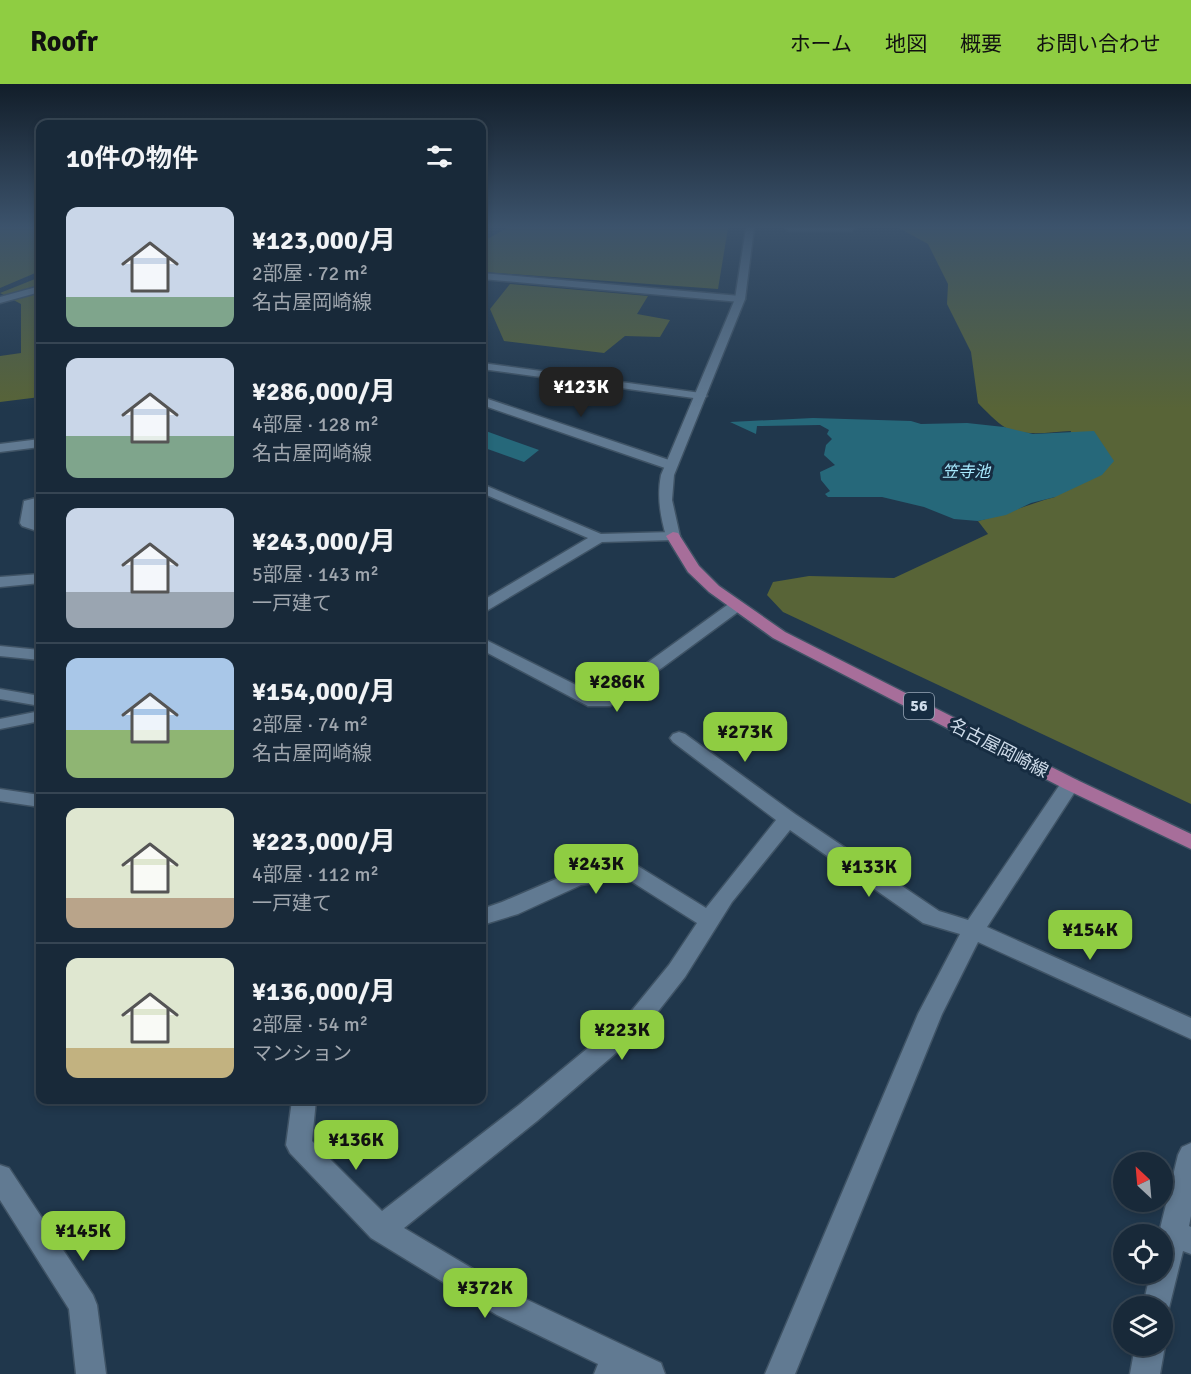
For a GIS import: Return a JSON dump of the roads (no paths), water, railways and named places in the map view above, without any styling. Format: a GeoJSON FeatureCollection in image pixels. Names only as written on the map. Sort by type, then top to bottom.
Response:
{"type":"FeatureCollection","features":[{"type":"Feature","properties":{"kind":"main road","name":"名古屋岡崎線"},"geometry":{"type":"LineString","coordinates":[[672,536],[693,569],[714,589],[779,634],[1070,784],[1191,842]]}},
{"type":"Feature","properties":{"kind":"street"},"geometry":{"type":"LineString","coordinates":[[619,288],[740,299]]}},
{"type":"Feature","properties":{"kind":"street"},"geometry":{"type":"LineString","coordinates":[[486,490],[599,538],[672,536],[664,505],[664,484],[740,299],[742,288]]}},
{"type":"Feature","properties":{"kind":"street"},"geometry":{"type":"LineString","coordinates":[[0,300],[36,290]]}},
{"type":"Feature","properties":{"kind":"street"},"geometry":{"type":"LineString","coordinates":[[486,367],[700,396]]}},
{"type":"Feature","properties":{"kind":"street"},"geometry":{"type":"LineString","coordinates":[[486,402],[670,465]]}},
{"type":"Feature","properties":{"kind":"street"},"geometry":{"type":"LineString","coordinates":[[0,448],[36,443]]}},
{"type":"Feature","properties":{"kind":"street"},"geometry":{"type":"LineString","coordinates":[[36,502],[30,504],[27,523],[36,526]]}},
{"type":"Feature","properties":{"kind":"street"},"geometry":{"type":"LineString","coordinates":[[486,605],[599,538]]}},
{"type":"Feature","properties":{"kind":"street"},"geometry":{"type":"LineString","coordinates":[[0,582],[36,579]]}},
{"type":"Feature","properties":{"kind":"street"},"geometry":{"type":"LineString","coordinates":[[486,646],[594,702],[604,702],[736,606]]}},
{"type":"Feature","properties":{"kind":"street"},"geometry":{"type":"LineString","coordinates":[[0,651],[36,655]]}},
{"type":"Feature","properties":{"kind":"street"},"geometry":{"type":"LineString","coordinates":[[0,694],[36,699]]}},
{"type":"Feature","properties":{"kind":"street"},"geometry":{"type":"LineString","coordinates":[[0,724],[36,717]]}},
{"type":"Feature","properties":{"kind":"street"},"geometry":{"type":"LineString","coordinates":[[679,738],[788,819],[931,917],[973,930],[1191,1029]]}},
{"type":"Feature","properties":{"kind":"street"},"geometry":{"type":"LineString","coordinates":[[780,1374],[930,1014],[973,930],[1070,784]]}},
{"type":"Feature","properties":{"kind":"street"},"geometry":{"type":"LineString","coordinates":[[0,795],[36,800]]}},
{"type":"Feature","properties":{"kind":"street"},"geometry":{"type":"LineString","coordinates":[[381,1229],[528,1113],[637,1021],[677,971],[724,897],[788,819]]}},
{"type":"Feature","properties":{"kind":"street"},"geometry":{"type":"LineString","coordinates":[[486,916],[510,908],[577,878],[629,870],[710,921]]}},
{"type":"Feature","properties":{"kind":"street"},"geometry":{"type":"LineString","coordinates":[[304,1104],[299,1145],[381,1229],[507,1305],[613,1365],[650,1374]]}},
{"type":"Feature","properties":{"kind":"street"},"geometry":{"type":"LineString","coordinates":[[1160,1296],[1182,1237],[1191,1155]]}},
{"type":"Feature","properties":{"kind":"street"},"geometry":{"type":"LineString","coordinates":[[0,1177],[83,1305],[91,1374]]}},
{"type":"Feature","properties":{"kind":"street"},"geometry":{"type":"LineString","coordinates":[[1144,1374],[1148,1356]]}},
{"type":"Feature","properties":{"kind":"water","name":"笠寺池"},"geometry":{"type":"Polygon","coordinates":[[[813,418],[911,421],[921,424],[967,423],[1004,427],[1033,434],[1094,431],[1114,461],[1102,475],[1055,497],[1031,503],[1006,515],[978,521],[954,519],[924,507],[882,497],[828,497],[825,494],[830,491],[821,480],[820,472],[835,465],[824,455],[826,445],[832,439],[827,434],[829,430],[820,425],[757,426],[756,434],[730,422],[813,418]]]}},
{"type":"Feature","properties":{"kind":"water"},"geometry":{"type":"Polygon","coordinates":[[[486,431],[539,450],[524,462],[486,448],[486,431]]]}}]}
